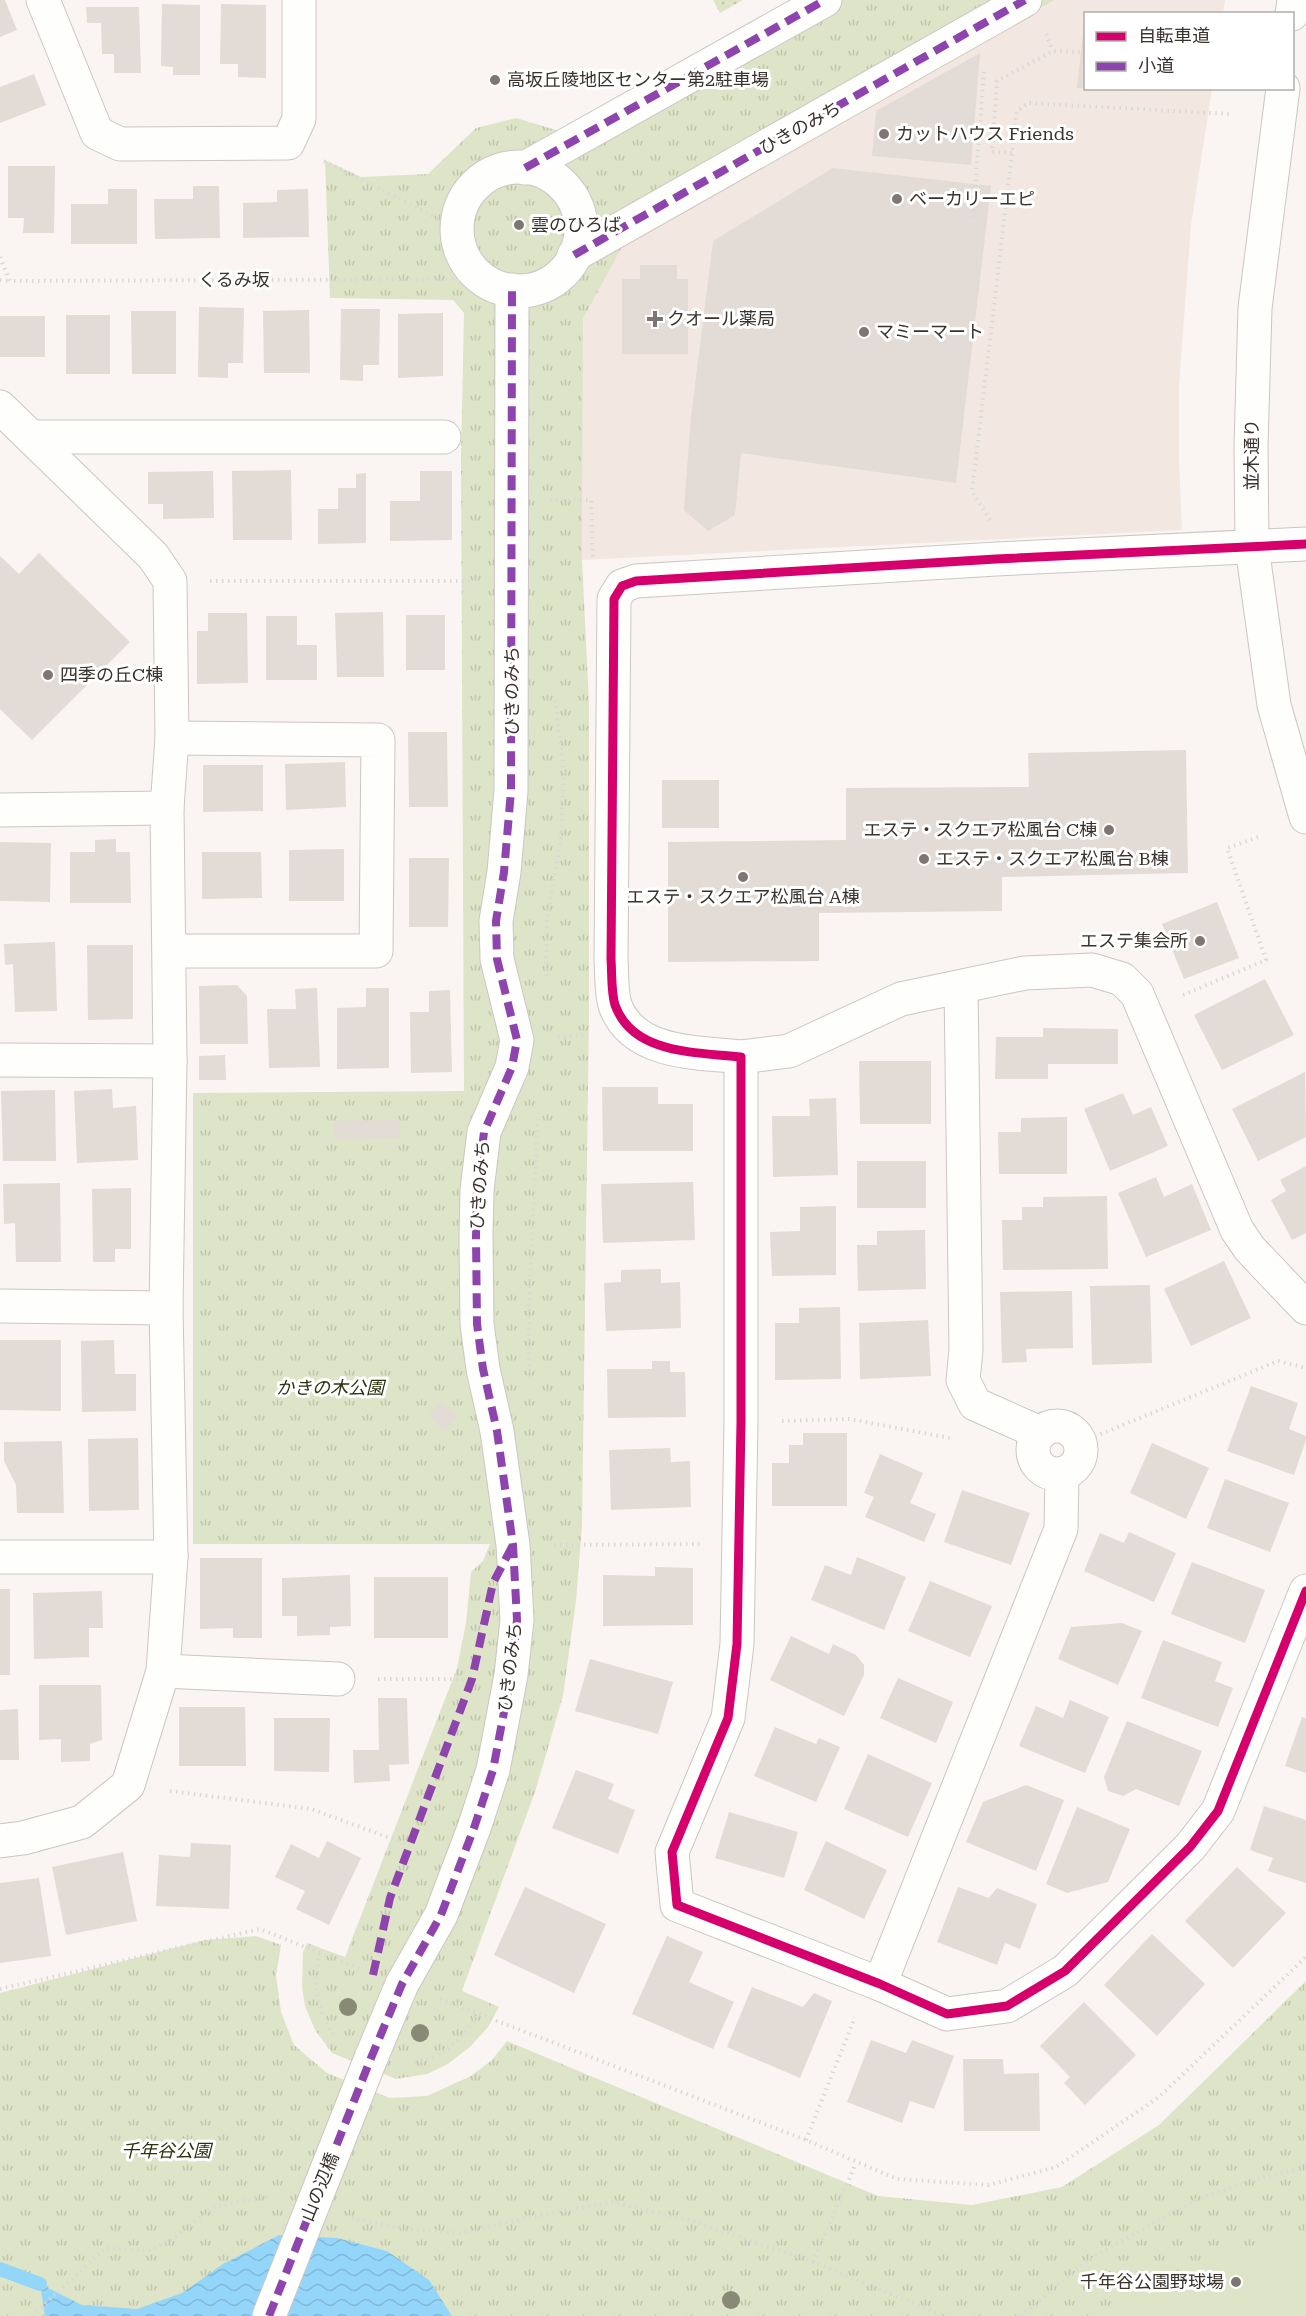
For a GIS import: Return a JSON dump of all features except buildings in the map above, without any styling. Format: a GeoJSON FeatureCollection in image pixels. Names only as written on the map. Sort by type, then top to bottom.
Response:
{"type":"FeatureCollection","features":[{"type":"Feature","properties":{"kind":"street"},"geometry":{"type":"LineString","coordinates":[[43,0],[97,133],[120,144],[288,143],[299,119],[299,0]]}},
{"type":"Feature","properties":{"kind":"street"},"geometry":{"type":"LineString","coordinates":[[525,168],[825,0]]}},
{"type":"Feature","properties":{"kind":"street","name":"ひきのみち"},"geometry":{"type":"LineString","coordinates":[[574,255],[1025,0]]}},
{"type":"Feature","properties":{"kind":"street","name":"並木通り"},"geometry":{"type":"LineString","coordinates":[[1283,90],[1255,308],[1251,446],[1252,547],[1274,705],[1306,817]]}},
{"type":"Feature","properties":{"kind":"street"},"geometry":{"type":"LineString","coordinates":[[511,167],[525,168],[550,175],[566,189],[576,207],[581,228],[578,248],[568,267],[552,281],[533,289],[497,285],[475,273],[463,257],[457,238],[457,228],[457,218],[463,200],[476,184],[492,172],[511,167]]}},
{"type":"Feature","properties":{"kind":"street","name":"ひきのみち"},"geometry":{"type":"LineString","coordinates":[[371,2058],[402,1984],[441,1915],[474,1828],[493,1770],[511,1675],[517,1620],[516,1578],[508,1499],[498,1431],[483,1369],[477,1324],[477,1190],[484,1132],[512,1067],[517,1040],[497,959],[496,921],[504,872],[511,791],[512,581],[497,285]]}},
{"type":"Feature","properties":{"kind":"street"},"geometry":{"type":"LineString","coordinates":[[0,406],[153,556],[170,581],[172,738],[167,808],[170,1060],[166,1308],[171,1557],[163,1671],[128,1785],[82,1822],[23,1838],[0,1841]]}},
{"type":"Feature","properties":{"kind":"street"},"geometry":{"type":"LineString","coordinates":[[33,437],[444,437]]}},
{"type":"Feature","properties":{"kind":"street"},"geometry":{"type":"LineString","coordinates":[[1306,544],[996,559],[636,581],[622,586],[614,598],[611,959],[615,1005],[632,1031],[665,1048],[741,1058],[789,1051],[901,999],[1025,973],[1092,970],[1122,980],[1137,994],[1237,1230],[1250,1250],[1306,1308]]}},
{"type":"Feature","properties":{"kind":"street"},"geometry":{"type":"LineString","coordinates":[[170,951],[376,951],[378,764],[378,740],[172,738]]}},
{"type":"Feature","properties":{"kind":"street"},"geometry":{"type":"LineString","coordinates":[[0,810],[167,808]]}},
{"type":"Feature","properties":{"kind":"street"},"geometry":{"type":"LineString","coordinates":[[961,987],[966,1350],[963,1380],[975,1404],[1040,1433]]}},
{"type":"Feature","properties":{"kind":"street"},"geometry":{"type":"LineString","coordinates":[[741,1058],[741,1422],[737,1644],[728,1718],[672,1852],[677,1905],[880,1984],[947,2014],[1006,2006],[1065,1971],[1190,1847],[1218,1811],[1306,1591]]}},
{"type":"Feature","properties":{"kind":"street"},"geometry":{"type":"LineString","coordinates":[[0,1059],[170,1060]]}},
{"type":"Feature","properties":{"kind":"street"},"geometry":{"type":"LineString","coordinates":[[0,1306],[166,1308]]}},
{"type":"Feature","properties":{"kind":"street"},"geometry":{"type":"LineString","coordinates":[[1062,1426],[1077,1435],[1081,1442],[1080,1458],[1062,1474],[1046,1471],[1036,1461],[1033,1446],[1040,1433],[1046,1428],[1062,1426]]}},
{"type":"Feature","properties":{"kind":"street"},"geometry":{"type":"LineString","coordinates":[[880,1984],[1061,1529],[1062,1474]]}},
{"type":"Feature","properties":{"kind":"street"},"geometry":{"type":"LineString","coordinates":[[0,1557],[171,1557]]}},
{"type":"Feature","properties":{"kind":"street"},"geometry":{"type":"LineString","coordinates":[[163,1671],[338,1679]]}},
{"type":"Feature","properties":{"kind":"street","name":"山の辺橋"},"geometry":{"type":"LineString","coordinates":[[269,2316],[371,2058]]}},
{"type":"Feature","properties":{"kind":"path"},"geometry":{"type":"LineString","coordinates":[[973,217],[988,21]]}},
{"type":"Feature","properties":{"kind":"path"},"geometry":{"type":"LineString","coordinates":[[1012,153],[992,152],[997,81],[1053,51],[1081,52]]}},
{"type":"Feature","properties":{"kind":"path"},"geometry":{"type":"LineString","coordinates":[[996,559],[996,528],[972,492],[1017,111],[1028,103],[1229,114]]}},
{"type":"Feature","properties":{"kind":"path"},"geometry":{"type":"LineString","coordinates":[[288,143],[457,228]]}},
{"type":"Feature","properties":{"kind":"path"},"geometry":{"type":"LineString","coordinates":[[0,257],[10,281]]}},
{"type":"Feature","properties":{"kind":"path"},"geometry":{"type":"LineString","coordinates":[[547,500],[591,500],[593,580],[614,598]]}},
{"type":"Feature","properties":{"kind":"path"},"geometry":{"type":"LineString","coordinates":[[170,581],[512,581]]}},
{"type":"Feature","properties":{"kind":"path"},"geometry":{"type":"LineString","coordinates":[[1191,992],[1266,960],[1227,848],[1261,836]]}},
{"type":"Feature","properties":{"kind":"path"},"geometry":{"type":"LineString","coordinates":[[517,1040],[632,1031]]}},
{"type":"Feature","properties":{"kind":"path"},"geometry":{"type":"LineString","coordinates":[[529,1384],[529,1301],[539,1124],[537,1104]]}},
{"type":"Feature","properties":{"kind":"path"},"geometry":{"type":"LineString","coordinates":[[1081,1442],[1278,1361],[1306,1368]]}},
{"type":"Feature","properties":{"kind":"path"},"geometry":{"type":"LineString","coordinates":[[741,1422],[850,1419],[958,1439]]}},
{"type":"Feature","properties":{"kind":"path"},"geometry":{"type":"LineString","coordinates":[[516,1578],[523,1545],[739,1544]]}},
{"type":"Feature","properties":{"kind":"path"},"geometry":{"type":"LineString","coordinates":[[338,1679],[472,1678]]}},
{"type":"Feature","properties":{"kind":"path"},"geometry":{"type":"LineString","coordinates":[[128,1785],[311,1809],[409,1845]]}},
{"type":"Feature","properties":{"kind":"path"},"geometry":{"type":"LineString","coordinates":[[0,1989],[260,1929],[806,2140],[897,2179],[988,2185],[1056,2167],[1160,2097],[1306,1957]]}},
{"type":"Feature","properties":{"kind":"path"},"geometry":{"type":"LineString","coordinates":[[806,2140],[861,2003],[880,1984]]}},
{"type":"Feature","properties":{"kind":"path"},"geometry":{"type":"LineString","coordinates":[[813,2262],[856,2163]]}},
{"type":"Feature","properties":{"kind":"path"},"geometry":{"type":"LineString","coordinates":[[1021,2316],[1089,2259],[1200,2198],[1268,2176],[1306,2168]]}},
{"type":"Feature","properties":{"kind":"path"},"geometry":{"type":"LineString","coordinates":[[32,2316],[105,2248],[149,2251],[173,2239],[212,2208],[262,2196],[273,2199]]}},
{"type":"Feature","properties":{"kind":"path"},"geometry":{"type":"LineString","coordinates":[[341,2215],[398,2228],[460,2233],[613,2202],[689,2220],[813,2262],[944,2316]]}},
{"type":"Feature","properties":{"kind":"shaded area"},"geometry":{"type":"Polygon","coordinates":[[[1055,0],[1225,0],[1223,12],[1084,12],[1084,90],[1212,90],[1191,225],[1179,385],[1182,530],[582,560],[583,319],[627,238],[1055,0]]]}},
{"type":"Feature","properties":{"kind":"green space"},"geometry":{"type":"Polygon","coordinates":[[[713,0],[743,0],[720,13],[713,0]]]}},
{"type":"Feature","properties":{"kind":"green space","name":"かきの木公園"},"geometry":{"type":"Polygon","coordinates":[[[804,0],[1055,0],[627,238],[583,319],[582,560],[589,703],[589,1015],[582,1526],[576,1601],[563,1696],[535,1792],[462,1991],[499,2007],[488,2027],[471,2046],[448,2064],[427,2074],[396,2079],[332,2053],[315,2030],[305,2006],[302,1987],[303,1952],[307,1943],[345,1957],[457,1668],[466,1623],[471,1572],[483,1561],[490,1544],[193,1544],[193,1093],[464,1091],[461,457],[464,313],[453,300],[330,298],[325,160],[361,177],[428,174],[476,128],[516,118],[569,134],[804,0]]]}},
{"type":"Feature","properties":{"kind":"green space","name":"千年谷公園"},"geometry":{"type":"Polygon","coordinates":[[[256,1936],[281,1945],[276,1975],[281,2012],[294,2045],[327,2073],[390,2098],[427,2096],[471,2076],[492,2060],[507,2041],[878,2196],[972,2205],[1062,2187],[1159,2125],[1306,1981],[1306,2316],[0,2316],[0,1993],[205,1940],[256,1936]]]}},
{"type":"Feature","properties":{"kind":"green space","name":"千年谷公園野球場"},"geometry":{"type":"Polygon","coordinates":[[[1306,2233],[1306,2316],[1106,2316],[1151,2287],[1202,2264],[1254,2246],[1306,2233]]]}},
{"type":"Feature","properties":{"kind":"water"},"geometry":{"type":"Polygon","coordinates":[[[279,2235],[337,2238],[387,2251],[429,2280],[452,2316],[45,2316],[40,2284],[82,2305],[137,2309],[182,2293],[223,2264],[279,2235]]]}},
{"type":"Feature","properties":{"kind":"waterway"},"geometry":{"type":"LineString","coordinates":[[0,2269],[40,2284]]}},
{"type":"Feature","properties":{"kind":"marked path"},"geometry":{"type":"LineString","coordinates":[[525,168],[825,0]]}},
{"type":"Feature","properties":{"kind":"marked path"},"geometry":{"type":"LineString","coordinates":[[574,255],[1025,0]]}},
{"type":"Feature","properties":{"kind":"marked path"},"geometry":{"type":"LineString","coordinates":[[269,2316],[402,1984],[441,1915],[474,1828],[493,1770],[511,1675],[517,1620],[513,1545],[497,1431],[483,1369],[477,1324],[476,1237],[477,1190],[484,1132],[512,1067],[517,1040],[497,959],[496,921],[504,872],[511,791],[512,290]]}},
{"type":"Feature","properties":{"kind":"marked path"},"geometry":{"type":"LineString","coordinates":[[373,1975],[390,1898],[472,1679],[493,1583],[513,1545]]}},
{"type":"Feature","properties":{"kind":"cycle path"},"geometry":{"type":"LineString","coordinates":[[1306,544],[996,559],[636,581],[622,586],[614,599],[611,959],[615,1005],[624,1021],[636,1034],[651,1042],[687,1052],[741,1057],[741,1422],[737,1644],[728,1718],[672,1852],[677,1905],[880,1984],[947,2014],[1007,2006],[1065,1971],[1190,1847],[1218,1811],[1306,1591]]}},
{"type":"Feature","properties":{"kind":"place","name":"高坂丘陵地区センター第2駐車場"},"geometry":{"type":"Point","coordinates":[495,80]}},
{"type":"Feature","properties":{"kind":"place","name":"カットハウス Friends"},"geometry":{"type":"Point","coordinates":[884,134]}},
{"type":"Feature","properties":{"kind":"place","name":"ベーカリーエピ"},"geometry":{"type":"Point","coordinates":[897,199]}},
{"type":"Feature","properties":{"kind":"place","name":"雲のひろば"},"geometry":{"type":"Point","coordinates":[519,225]}},
{"type":"Feature","properties":{"kind":"place","name":"クオール薬局"},"geometry":{"type":"Point","coordinates":[655,319]}},
{"type":"Feature","properties":{"kind":"place","name":"マミーマート"},"geometry":{"type":"Point","coordinates":[864,332]}},
{"type":"Feature","properties":{"kind":"place","name":"四季の丘C棟"},"geometry":{"type":"Point","coordinates":[48,675]}},
{"type":"Feature","properties":{"kind":"place","name":"エステ・スクエア松風台 C棟"},"geometry":{"type":"Point","coordinates":[1109,830]}},
{"type":"Feature","properties":{"kind":"place","name":"エステ・スクエア松風台 B棟"},"geometry":{"type":"Point","coordinates":[924,859]}},
{"type":"Feature","properties":{"kind":"place","name":"エステ・スクエア松風台 A棟"},"geometry":{"type":"Point","coordinates":[743,877]}},
{"type":"Feature","properties":{"kind":"place","name":"エステ集会所"},"geometry":{"type":"Point","coordinates":[1200,941]}},
{"type":"Feature","properties":{"kind":"place","name":"千年谷公園野球場"},"geometry":{"type":"Point","coordinates":[1236,2282]}}]}
